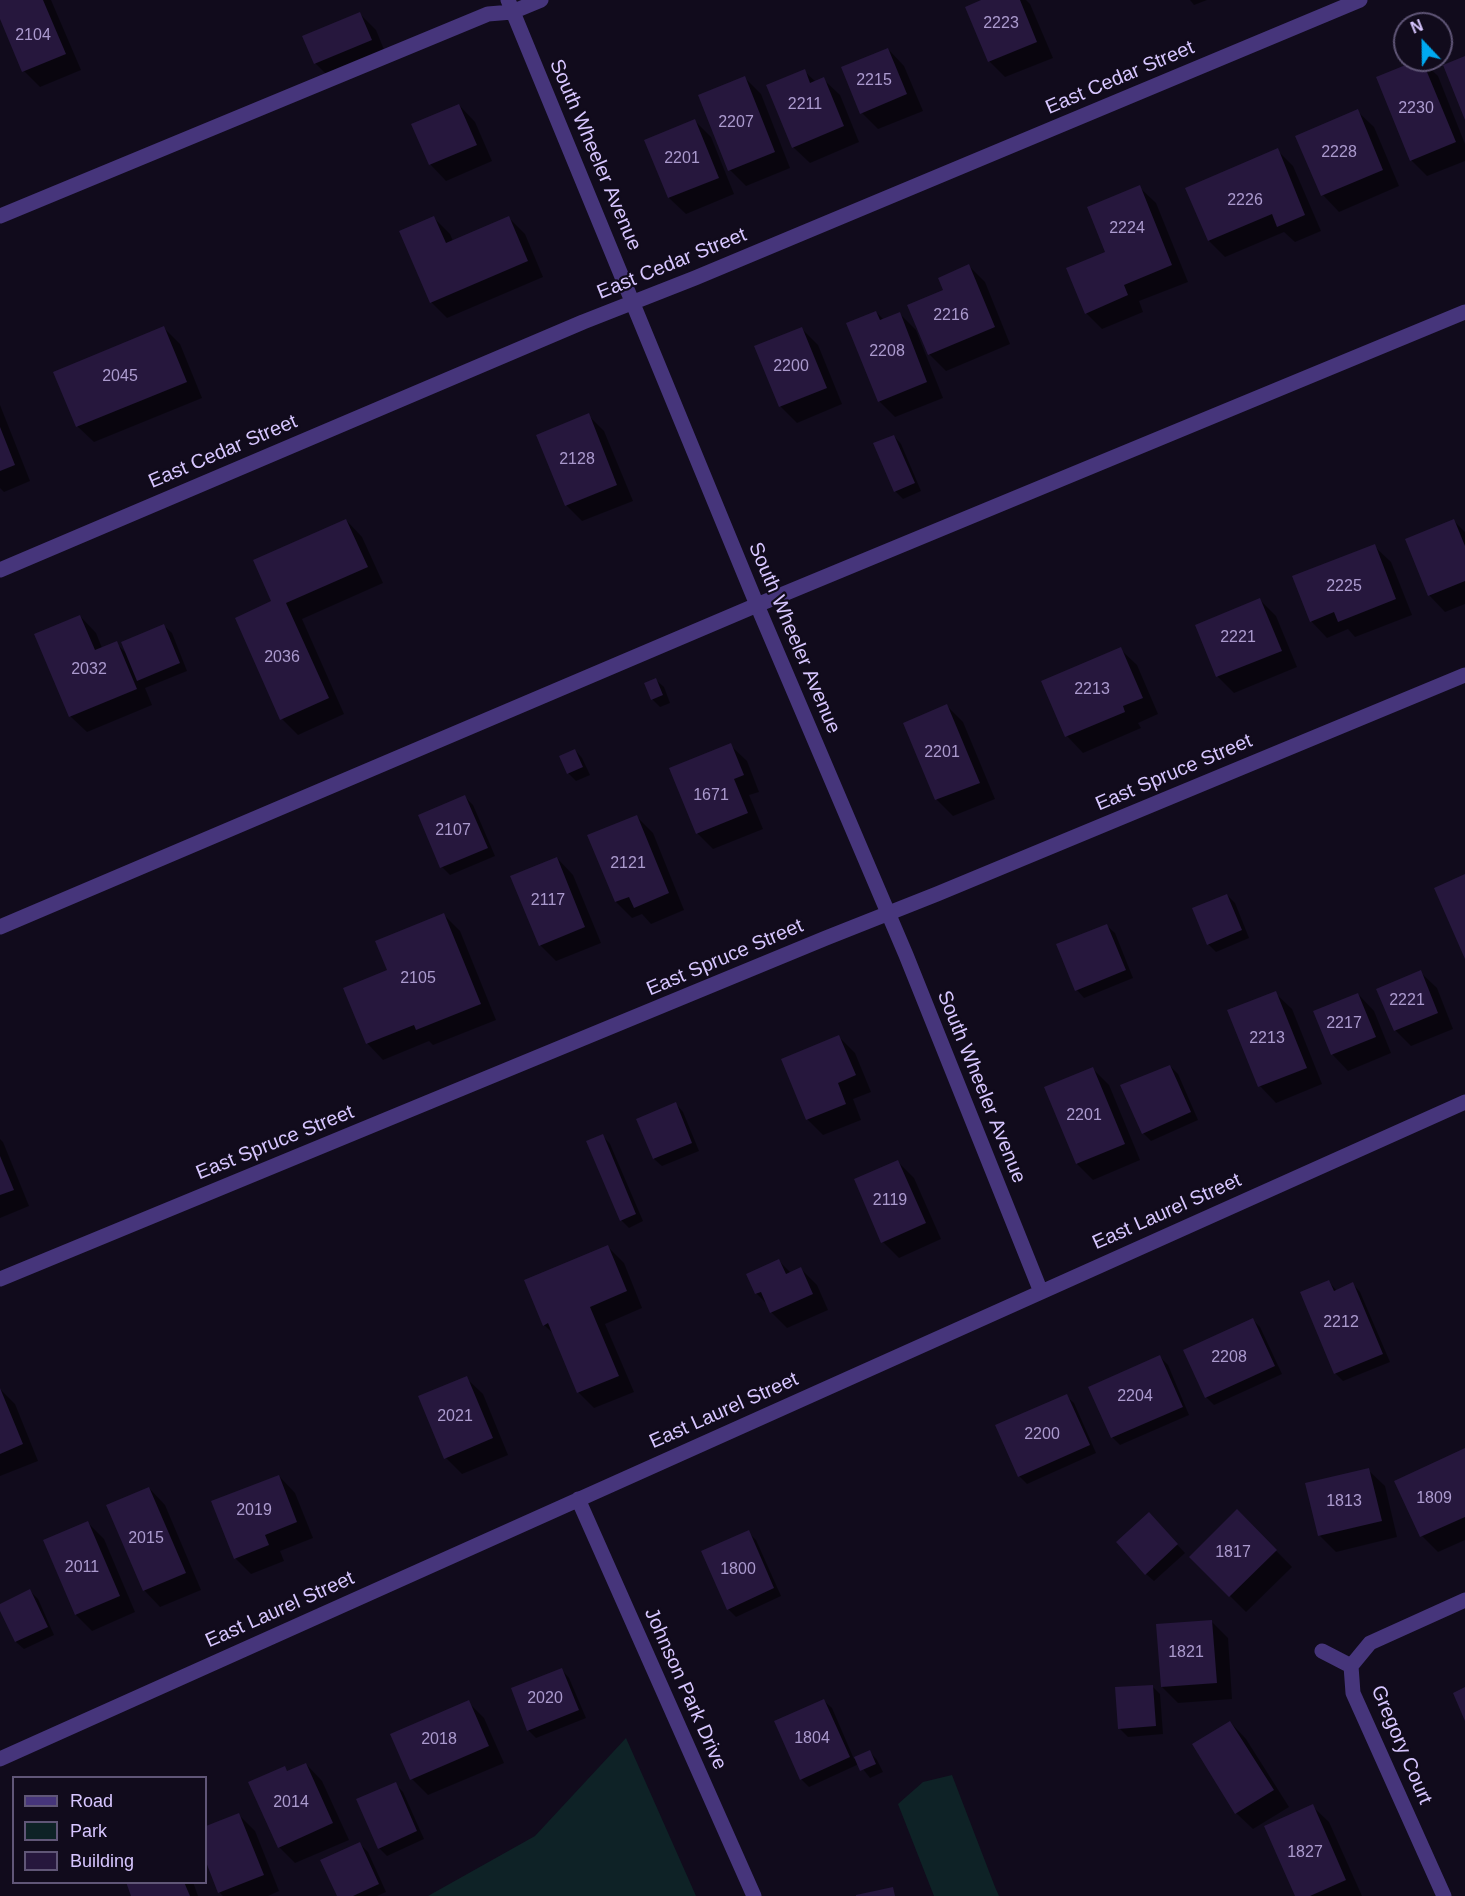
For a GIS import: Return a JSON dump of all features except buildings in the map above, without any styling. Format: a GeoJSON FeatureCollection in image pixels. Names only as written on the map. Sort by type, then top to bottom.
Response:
{"type":"FeatureCollection","features":[{"type":"Feature","properties":{"kind":"street"},"geometry":{"type":"LineString","coordinates":[[0,216],[488,14],[510,6],[541,0]]}},
{"type":"Feature","properties":{"kind":"street","name":"East Cedar Street"},"geometry":{"type":"LineString","coordinates":[[0,570],[633,302],[1360,0]]}},
{"type":"Feature","properties":{"kind":"street","name":"South Wheeler Avenue"},"geometry":{"type":"LineString","coordinates":[[510,6],[757,605],[889,914],[1041,1292]]}},
{"type":"Feature","properties":{"kind":"street"},"geometry":{"type":"LineString","coordinates":[[0,927],[757,605],[1465,312]]}},
{"type":"Feature","properties":{"kind":"street","name":"East Spruce Street"},"geometry":{"type":"LineString","coordinates":[[0,1279],[1465,675]]}},
{"type":"Feature","properties":{"kind":"street","name":"East Laurel Street"},"geometry":{"type":"LineString","coordinates":[[0,1759],[1465,1102]]}},
{"type":"Feature","properties":{"kind":"street","name":"Johnson Park Drive"},"geometry":{"type":"LineString","coordinates":[[578,1499],[754,1896]]}},
{"type":"Feature","properties":{"kind":"street"},"geometry":{"type":"LineString","coordinates":[[1322,1651],[1351,1666],[1370,1643],[1465,1600]]}},
{"type":"Feature","properties":{"kind":"street","name":"Gregory Court"},"geometry":{"type":"LineString","coordinates":[[1351,1666],[1353,1693],[1444,1896]]}},
{"type":"Feature","properties":{"kind":"green space"},"geometry":{"type":"Polygon","coordinates":[[[626,1738],[696,1896],[428,1896],[535,1836],[626,1738]]]}},
{"type":"Feature","properties":{"kind":"green space"},"geometry":{"type":"Polygon","coordinates":[[[952,1775],[999,1896],[934,1896],[898,1804],[923,1782],[952,1775]]]}}]}
